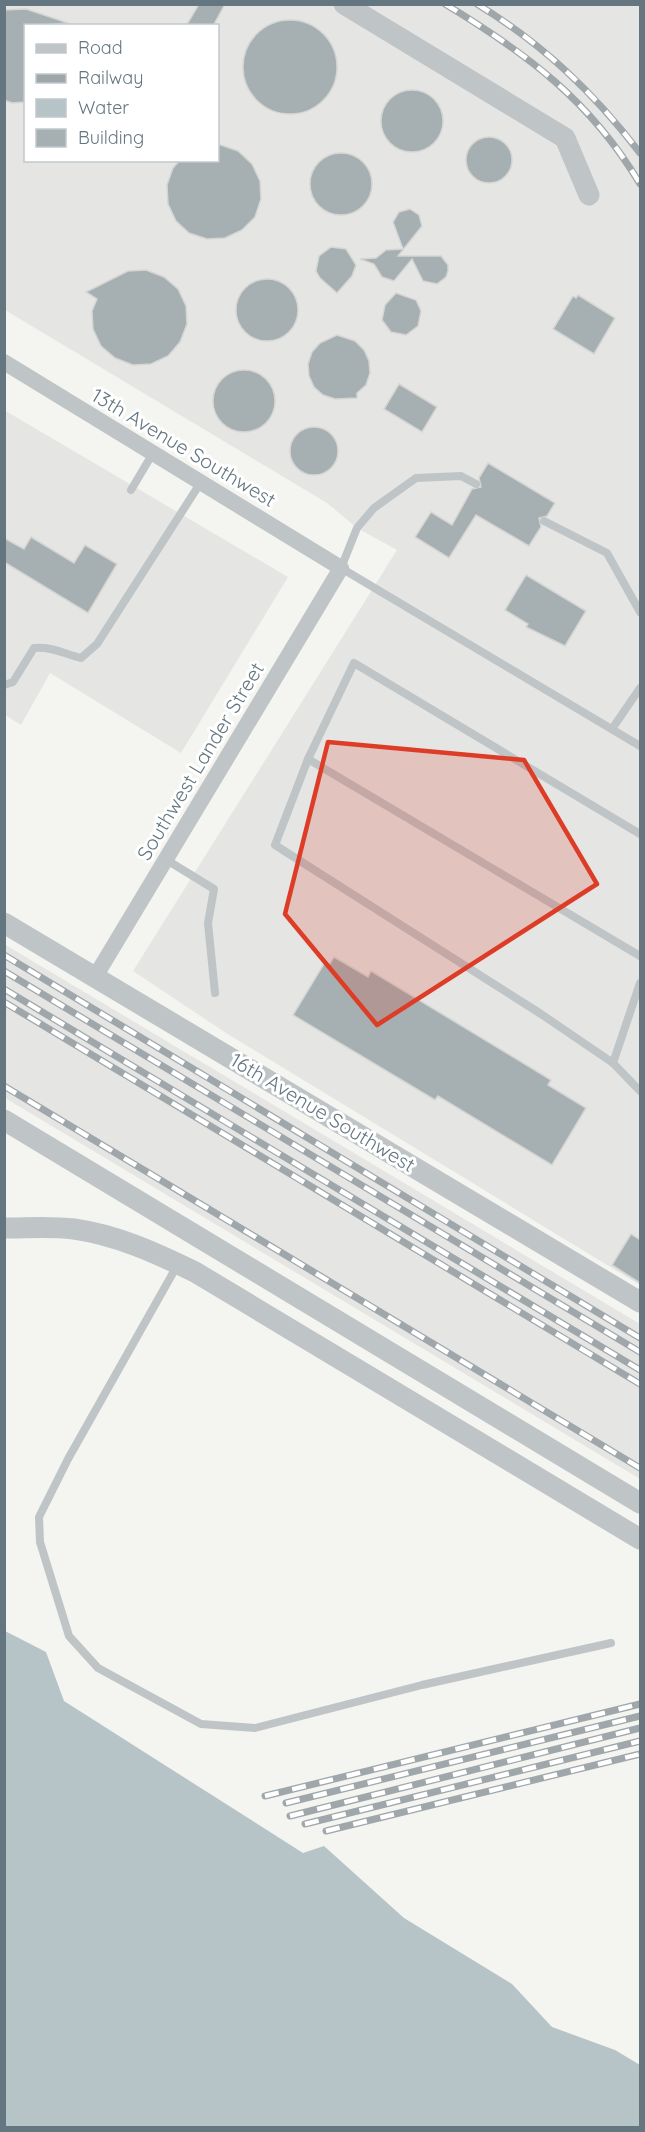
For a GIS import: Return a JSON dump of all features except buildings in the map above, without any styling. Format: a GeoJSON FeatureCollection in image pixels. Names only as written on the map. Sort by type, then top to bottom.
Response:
{"type":"FeatureCollection","features":[{"type":"Feature","properties":{"kind":"street"},"geometry":{"type":"LineString","coordinates":[[344,4],[565,138],[589,195]]}},
{"type":"Feature","properties":{"kind":"street","name":"13th Avenue Southwest"},"geometry":{"type":"LineString","coordinates":[[4,362],[341,568]]}},
{"type":"Feature","properties":{"kind":"street","name":"Southwest Lander Street"},"geometry":{"type":"LineString","coordinates":[[95,977],[341,568]]}},
{"type":"Feature","properties":{"kind":"street","name":"16th Avenue Southwest"},"geometry":{"type":"LineString","coordinates":[[4,923],[640,1302]]}},
{"type":"Feature","properties":{"kind":"street"},"geometry":{"type":"LineString","coordinates":[[4,1120],[639,1502]]}},
{"type":"Feature","properties":{"kind":"street"},"geometry":{"type":"LineString","coordinates":[[4,1228],[72,1229],[115,1237],[178,1264],[640,1539]]}},
{"type":"Feature","properties":{"kind":"lane"},"geometry":{"type":"LineString","coordinates":[[131,490],[153,453]]}},
{"type":"Feature","properties":{"kind":"lane"},"geometry":{"type":"LineString","coordinates":[[476,484],[461,476],[416,478],[374,508],[357,528],[341,568],[640,746]]}},
{"type":"Feature","properties":{"kind":"lane"},"geometry":{"type":"LineString","coordinates":[[4,685],[13,682],[34,648],[46,646],[61,654],[81,658],[97,644],[201,482]]}},
{"type":"Feature","properties":{"kind":"lane"},"geometry":{"type":"LineString","coordinates":[[544,521],[607,553],[640,612]]}},
{"type":"Feature","properties":{"kind":"lane"},"geometry":{"type":"LineString","coordinates":[[640,834],[354,663],[308,759],[275,845],[614,1063],[640,1091]]}},
{"type":"Feature","properties":{"kind":"lane"},"geometry":{"type":"LineString","coordinates":[[612,729],[640,688]]}},
{"type":"Feature","properties":{"kind":"lane"},"geometry":{"type":"LineString","coordinates":[[308,759],[640,956]]}},
{"type":"Feature","properties":{"kind":"lane"},"geometry":{"type":"LineString","coordinates":[[165,859],[214,889],[208,923],[215,993]]}},
{"type":"Feature","properties":{"kind":"lane"},"geometry":{"type":"LineString","coordinates":[[614,1063],[640,984]]}},
{"type":"Feature","properties":{"kind":"lane"},"geometry":{"type":"LineString","coordinates":[[178,1264],[68,1459],[39,1517],[40,1542],[69,1636],[98,1668],[201,1724],[255,1728],[422,1685],[611,1642]]}},
{"type":"Feature","properties":{"kind":"highlighted area"},"geometry":{"type":"Polygon","coordinates":[[[328,742],[524,760],[597,884],[377,1025],[285,914],[328,742]]]}},
{"type":"Feature","properties":{"kind":"shaded area"},"geometry":{"type":"Polygon","coordinates":[[[5,5],[640,5],[640,1285],[226,1033],[133,971],[397,550],[357,528],[327,503],[5,310],[5,5]]]}},
{"type":"Feature","properties":{"kind":"shaded area"},"geometry":{"type":"Polygon","coordinates":[[[4,410],[288,577],[181,753],[50,673],[21,725],[5,715],[4,410]]]}},
{"type":"Feature","properties":{"kind":"shaded area"},"geometry":{"type":"Polygon","coordinates":[[[4,944],[640,1324],[640,1479],[5,1098],[4,944]]]}},
{"type":"Feature","properties":{"kind":"water"},"geometry":{"type":"Polygon","coordinates":[[[5,1631],[46,1652],[64,1701],[303,1853],[324,1846],[404,1918],[512,1984],[552,2027],[615,2050],[640,2065],[640,2127],[5,2127],[5,1631]]]}},
{"type":"Feature","properties":{"kind":"railway"},"geometry":{"type":"LineString","coordinates":[[445,4],[503,41],[578,103],[621,154],[640,184]]}},
{"type":"Feature","properties":{"kind":"railway"},"geometry":{"type":"LineString","coordinates":[[477,4],[524,36],[566,71],[604,110],[640,153]]}},
{"type":"Feature","properties":{"kind":"railway"},"geometry":{"type":"LineString","coordinates":[[4,955],[640,1338]]}},
{"type":"Feature","properties":{"kind":"railway"},"geometry":{"type":"LineString","coordinates":[[4,971],[640,1352]]}},
{"type":"Feature","properties":{"kind":"railway"},"geometry":{"type":"LineString","coordinates":[[4,989],[640,1370]]}},
{"type":"Feature","properties":{"kind":"railway"},"geometry":{"type":"LineString","coordinates":[[4,1002],[640,1384]]}},
{"type":"Feature","properties":{"kind":"railway"},"geometry":{"type":"LineString","coordinates":[[4,1086],[640,1468]]}},
{"type":"Feature","properties":{"kind":"railway"},"geometry":{"type":"LineString","coordinates":[[265,1796],[640,1704]]}},
{"type":"Feature","properties":{"kind":"railway"},"geometry":{"type":"LineString","coordinates":[[286,1803],[640,1716]]}},
{"type":"Feature","properties":{"kind":"railway"},"geometry":{"type":"LineString","coordinates":[[290,1816],[640,1728]]}},
{"type":"Feature","properties":{"kind":"railway"},"geometry":{"type":"LineString","coordinates":[[305,1824],[640,1741]]}},
{"type":"Feature","properties":{"kind":"railway"},"geometry":{"type":"LineString","coordinates":[[326,1831],[640,1754]]}}]}
